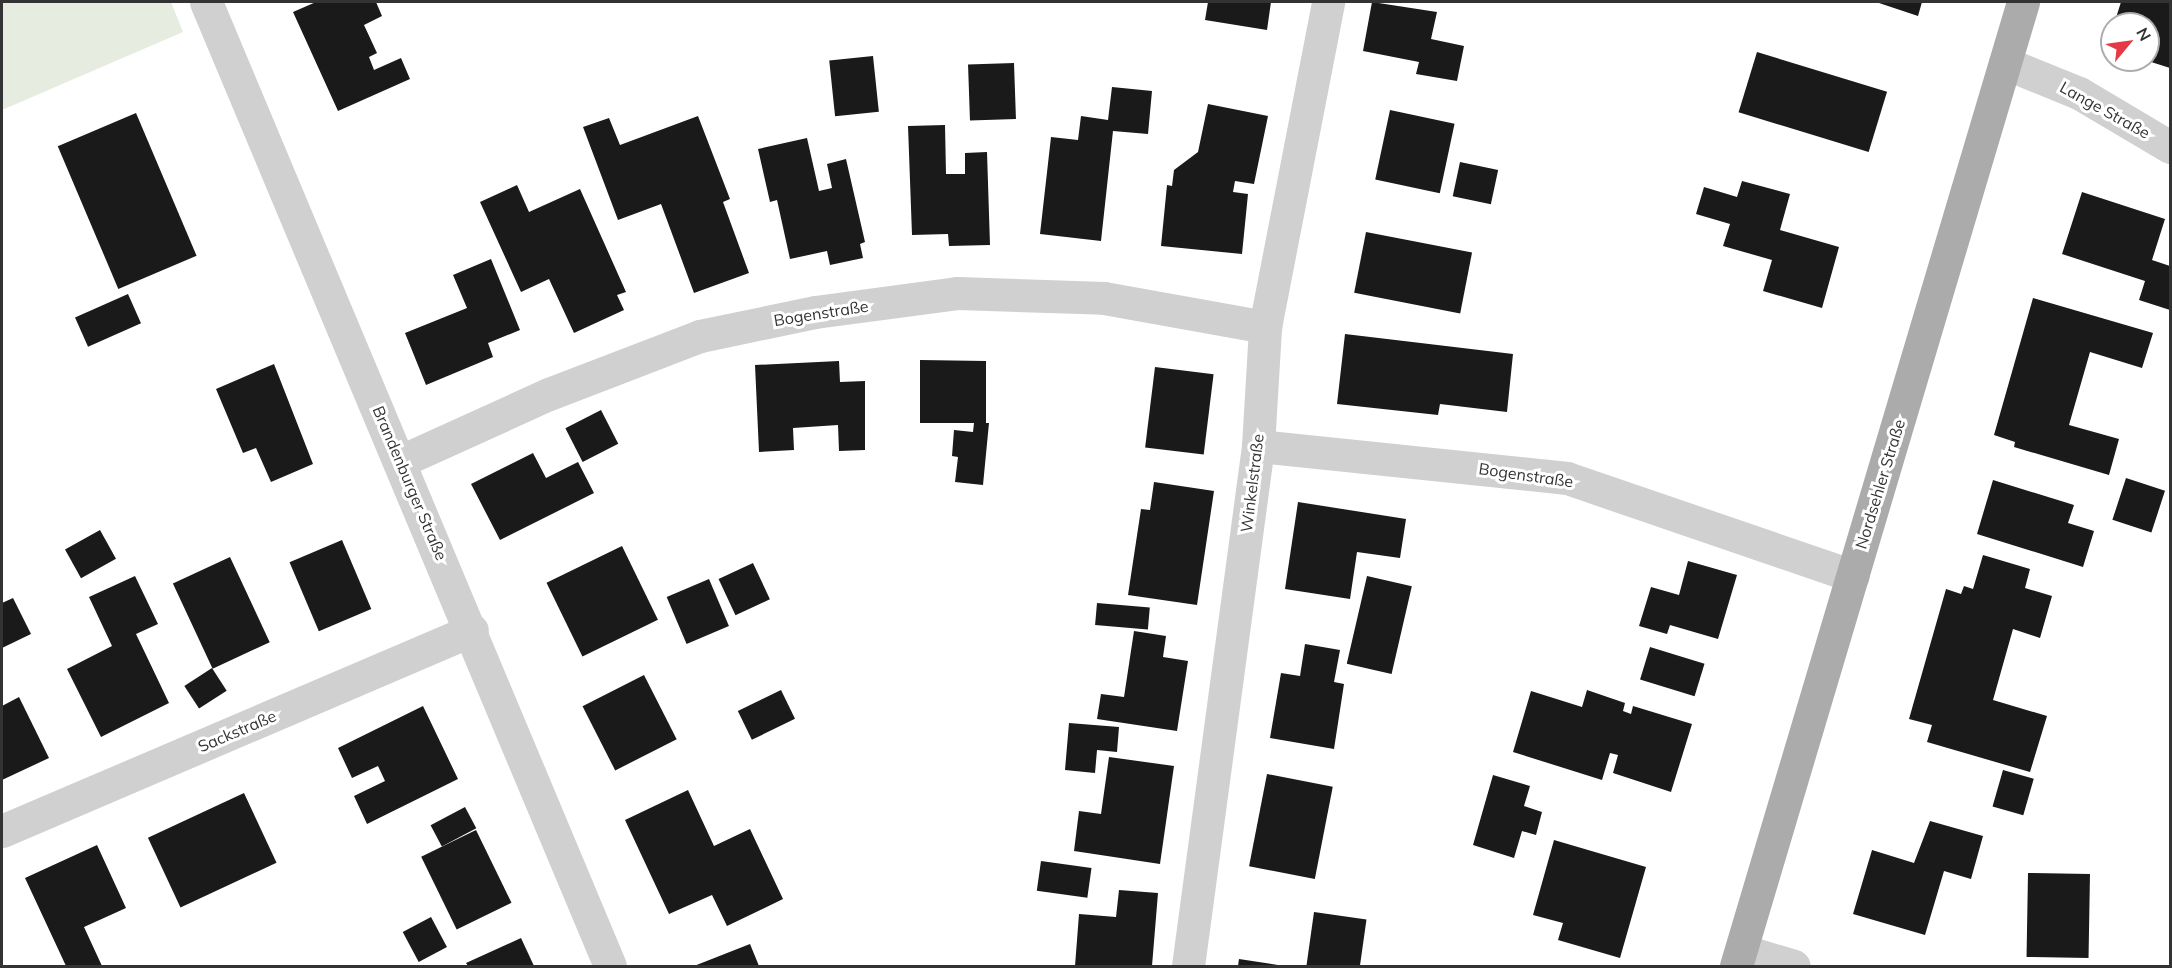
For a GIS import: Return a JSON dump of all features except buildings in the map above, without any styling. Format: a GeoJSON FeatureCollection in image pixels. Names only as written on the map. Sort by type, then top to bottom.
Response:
{"type":"FeatureCollection","features":[{"type":"Feature","properties":{"kind":"main road","name":"Nordsehler Straße"},"geometry":{"type":"LineString","coordinates":[[1739,958],[2023,2]]}},
{"type":"Feature","properties":{"kind":"street","name":"Brandenburger Straße"},"geometry":{"type":"LineString","coordinates":[[206,2],[472,630],[610,966]]}},
{"type":"Feature","properties":{"kind":"street","name":"Winkelstraße"},"geometry":{"type":"LineString","coordinates":[[1188,966],[1258,446],[1265,327],[1328,2]]}},
{"type":"Feature","properties":{"kind":"street","name":"Lange Straße"},"geometry":{"type":"LineString","coordinates":[[2005,63],[2079,93],[2170,147]]}},
{"type":"Feature","properties":{"kind":"street","name":"Bogenstraße"},"geometry":{"type":"LineString","coordinates":[[401,461],[549,394],[700,336],[814,312],[957,293],[1104,298],[1265,327]]}},
{"type":"Feature","properties":{"kind":"street","name":"Bogenstraße"},"geometry":{"type":"LineString","coordinates":[[1258,446],[1567,478],[1853,576]]}},
{"type":"Feature","properties":{"kind":"street","name":"Sackstraße"},"geometry":{"type":"LineString","coordinates":[[2,831],[472,630]]}},
{"type":"Feature","properties":{"kind":"street"},"geometry":{"type":"LineString","coordinates":[[1739,958],[1794,966]]}},
{"type":"Feature","properties":{"kind":"shaded area"},"geometry":{"type":"Polygon","coordinates":[[[2,2],[171,2],[183,32],[2,110],[2,2]]]}}]}
